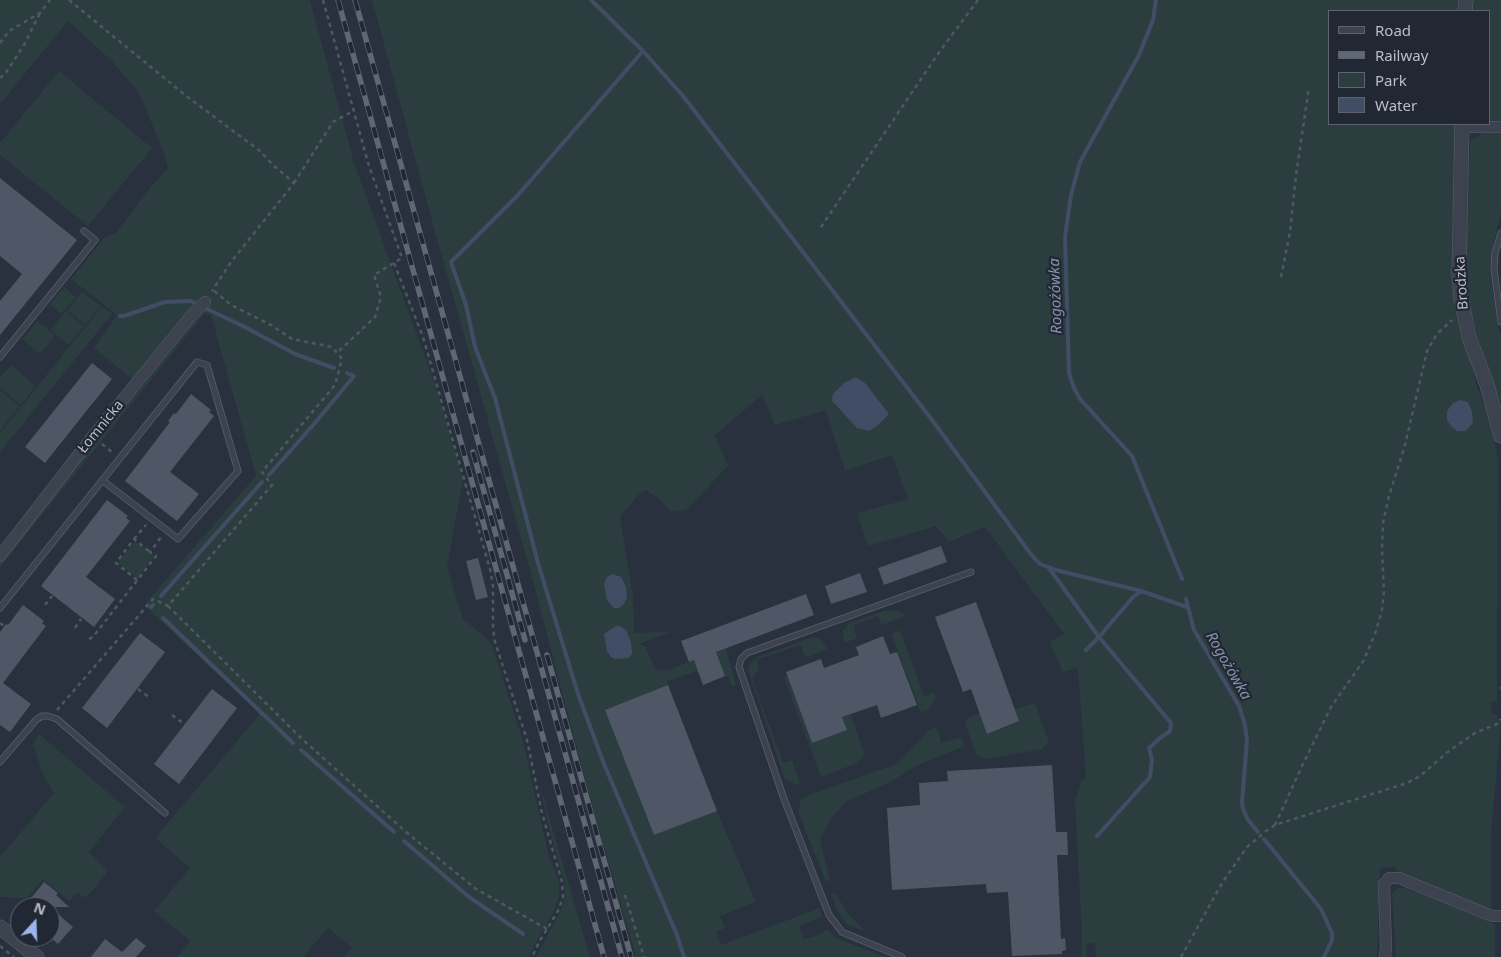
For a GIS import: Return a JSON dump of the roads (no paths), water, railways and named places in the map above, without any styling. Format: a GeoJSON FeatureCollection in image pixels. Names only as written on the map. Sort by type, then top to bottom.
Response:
{"type":"FeatureCollection","features":[{"type":"Feature","properties":{"kind":"street"},"geometry":{"type":"LineString","coordinates":[[1462,126],[1501,127]]}},
{"type":"Feature","properties":{"kind":"street","name":"Brodzka"},"geometry":{"type":"LineString","coordinates":[[1462,126],[1461,298],[1469,337],[1487,385],[1501,436]]}},
{"type":"Feature","properties":{"kind":"street","name":"Łomnicka"},"geometry":{"type":"LineString","coordinates":[[0,556],[93,436],[191,316],[205,302]]}},
{"type":"Feature","properties":{"kind":"street"},"geometry":{"type":"LineString","coordinates":[[1385,957],[1384,884],[1389,878],[1399,878],[1492,916],[1501,916]]}},
{"type":"Feature","properties":{"kind":"street"},"geometry":{"type":"LineString","coordinates":[[0,927],[37,957]]}},
{"type":"Feature","properties":{"kind":"lane"},"geometry":{"type":"LineString","coordinates":[[0,357],[94,240],[84,231]]}},
{"type":"Feature","properties":{"kind":"lane"},"geometry":{"type":"LineString","coordinates":[[1501,233],[1495,253],[1498,270],[1501,322]]}},
{"type":"Feature","properties":{"kind":"lane"},"geometry":{"type":"LineString","coordinates":[[0,608],[102,480],[197,362],[207,365],[238,471],[178,539],[102,480]]}},
{"type":"Feature","properties":{"kind":"lane"},"geometry":{"type":"LineString","coordinates":[[902,957],[842,932],[829,915],[784,799],[740,667],[741,659],[748,653],[972,572]]}},
{"type":"Feature","properties":{"kind":"lane"},"geometry":{"type":"LineString","coordinates":[[0,762],[2,754],[36,720],[42,716],[51,717],[61,723],[165,814]]}},
{"type":"Feature","properties":{"kind":"water"},"geometry":{"type":"Polygon","coordinates":[[[856,377],[865,383],[889,414],[869,431],[857,428],[832,401],[833,394],[844,383],[856,377]]]}},
{"type":"Feature","properties":{"kind":"water"},"geometry":{"type":"Polygon","coordinates":[[[1460,400],[1468,402],[1472,412],[1473,423],[1466,431],[1457,431],[1447,420],[1447,411],[1453,403],[1460,400]]]}},
{"type":"Feature","properties":{"kind":"water"},"geometry":{"type":"Polygon","coordinates":[[[613,574],[621,577],[626,587],[627,597],[624,604],[619,608],[614,608],[607,600],[604,584],[607,577],[613,574]]]}},
{"type":"Feature","properties":{"kind":"water"},"geometry":{"type":"Polygon","coordinates":[[[616,626],[626,630],[631,642],[632,654],[628,658],[615,659],[607,651],[604,634],[616,626]]]}},
{"type":"Feature","properties":{"kind":"waterway"},"geometry":{"type":"LineString","coordinates":[[591,0],[643,51],[683,96],[1040,564],[1056,570],[1141,591],[1187,607]]}},
{"type":"Feature","properties":{"kind":"waterway","name":"Rogożówka"},"geometry":{"type":"LineString","coordinates":[[1156,0],[1153,20],[1139,55],[1080,162],[1071,195],[1065,237],[1069,373],[1080,399],[1132,456],[1182,579]]}},
{"type":"Feature","properties":{"kind":"waterway"},"geometry":{"type":"LineString","coordinates":[[643,51],[518,195],[451,262],[466,305],[475,347],[495,398],[538,563],[578,694],[604,764],[677,935],[684,957]]}},
{"type":"Feature","properties":{"kind":"waterway"},"geometry":{"type":"LineString","coordinates":[[120,316],[165,302],[190,301],[195,303]]}},
{"type":"Feature","properties":{"kind":"waterway"},"geometry":{"type":"LineString","coordinates":[[207,309],[295,354],[334,368]]}},
{"type":"Feature","properties":{"kind":"waterway"},"geometry":{"type":"LineString","coordinates":[[269,475],[354,376],[347,373]]}},
{"type":"Feature","properties":{"kind":"waterway"},"geometry":{"type":"LineString","coordinates":[[161,596],[262,482]]}},
{"type":"Feature","properties":{"kind":"waterway"},"geometry":{"type":"LineString","coordinates":[[1049,568],[1099,637],[1133,597],[1141,591]]}},
{"type":"Feature","properties":{"kind":"waterway","name":"Rogożówka"},"geometry":{"type":"LineString","coordinates":[[1186,599],[1194,630],[1239,706],[1245,725],[1247,741],[1242,802],[1248,820],[1258,832]]}},
{"type":"Feature","properties":{"kind":"waterway"},"geometry":{"type":"LineString","coordinates":[[163,618],[293,743]]}},
{"type":"Feature","properties":{"kind":"waterway"},"geometry":{"type":"LineString","coordinates":[[1086,650],[1099,637],[1171,723],[1170,731],[1149,748],[1152,760],[1150,777],[1097,836]]}},
{"type":"Feature","properties":{"kind":"waterway"},"geometry":{"type":"LineString","coordinates":[[301,750],[394,832]]}},
{"type":"Feature","properties":{"kind":"waterway","name":"Rogożówka"},"geometry":{"type":"LineString","coordinates":[[1264,839],[1321,909],[1332,933],[1332,940],[1324,957]]}},
{"type":"Feature","properties":{"kind":"waterway"},"geometry":{"type":"LineString","coordinates":[[404,841],[469,897],[523,934]]}},
{"type":"Feature","properties":{"kind":"railway"},"geometry":{"type":"LineString","coordinates":[[338,0],[604,957]]}},
{"type":"Feature","properties":{"kind":"railway"},"geometry":{"type":"LineString","coordinates":[[355,0],[622,957]]}},
{"type":"Feature","properties":{"kind":"railway"},"geometry":{"type":"LineString","coordinates":[[473,452],[525,640]]}},
{"type":"Feature","properties":{"kind":"railway"},"geometry":{"type":"LineString","coordinates":[[547,655],[631,957]]}}]}
